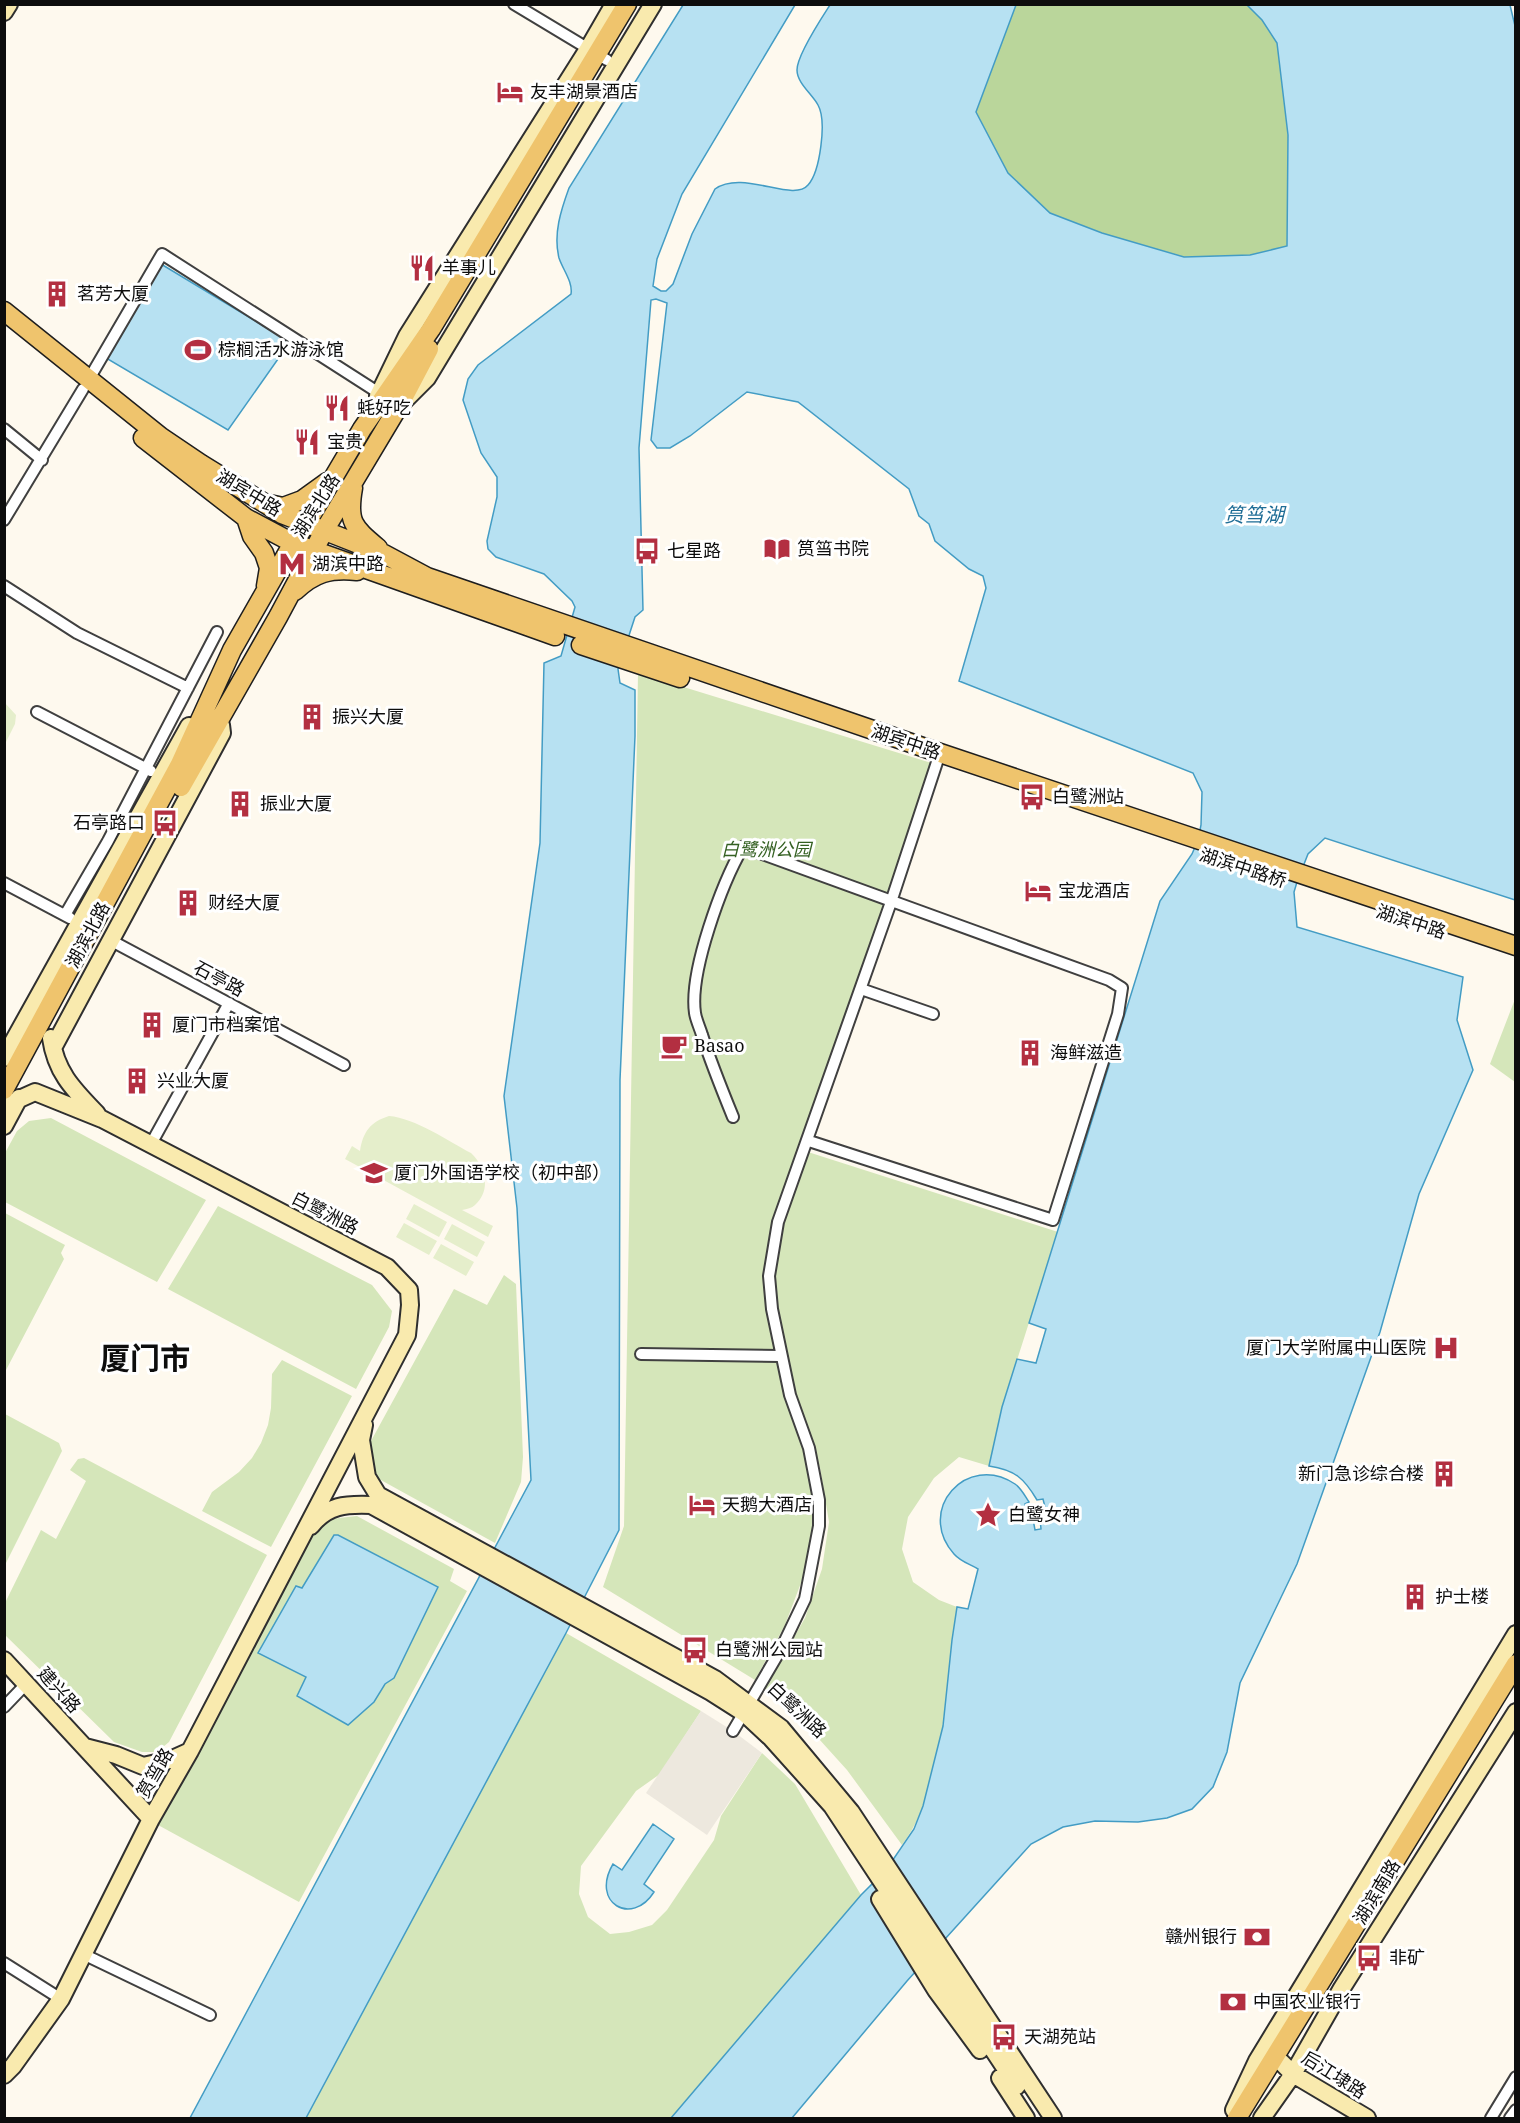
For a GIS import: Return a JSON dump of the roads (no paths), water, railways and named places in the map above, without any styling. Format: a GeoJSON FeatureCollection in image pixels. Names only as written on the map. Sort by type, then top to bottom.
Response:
{"type":"FeatureCollection","features":[{"type":"Feature","properties":{"kind":"main road"},"geometry":{"type":"LineString","coordinates":[[4,12],[9,4]]}},
{"type":"Feature","properties":{"kind":"main road"},"geometry":{"type":"LineString","coordinates":[[362,429],[407,336],[597,55],[614,4]]}},
{"type":"Feature","properties":{"kind":"main road","name":"湖滨北路"},"geometry":{"type":"LineString","coordinates":[[50,1029],[220,715],[627,4]]}},
{"type":"Feature","properties":{"kind":"main road","name":"湖滨北路"},"geometry":{"type":"LineString","coordinates":[[9,1098],[180,764],[232,650],[265,591],[362,429],[431,329],[597,55],[640,4]]}},
{"type":"Feature","properties":{"kind":"main road"},"geometry":{"type":"LineString","coordinates":[[400,404],[427,378],[653,4]]}},
{"type":"Feature","properties":{"kind":"main road","name":"湖宾中路"},"geometry":{"type":"LineString","coordinates":[[4,311],[86,384],[161,437],[282,514],[384,554],[427,577],[560,631],[1181,841]]}},
{"type":"Feature","properties":{"kind":"main road"},"geometry":{"type":"LineString","coordinates":[[4,327],[86,384],[246,518],[293,543],[378,573],[560,631]]}},
{"type":"Feature","properties":{"kind":"main road"},"geometry":{"type":"LineString","coordinates":[[264,503],[283,507],[302,500],[335,475]]}},
{"type":"Feature","properties":{"kind":"main road"},"geometry":{"type":"LineString","coordinates":[[354,480],[350,507],[352,522],[384,554]]}},
{"type":"Feature","properties":{"kind":"main road"},"geometry":{"type":"LineString","coordinates":[[246,518],[252,536],[264,553],[268,568],[265,591]]}},
{"type":"Feature","properties":{"kind":"main road"},"geometry":{"type":"LineString","coordinates":[[289,596],[306,581],[331,570],[378,573]]}},
{"type":"Feature","properties":{"kind":"main road"},"geometry":{"type":"LineString","coordinates":[[4,1058],[72,919],[161,777],[232,650]]}},
{"type":"Feature","properties":{"kind":"main road"},"geometry":{"type":"LineString","coordinates":[[52,1048],[222,733],[220,715]]}},
{"type":"Feature","properties":{"kind":"main road","name":"湖滨中路桥"},"geometry":{"type":"LineString","coordinates":[[1181,841],[1307,883]]}},
{"type":"Feature","properties":{"kind":"main road"},"geometry":{"type":"LineString","coordinates":[[1307,883],[1515,946]]}},
{"type":"Feature","properties":{"kind":"main road","name":"湖滨中路"},"geometry":{"type":"LineString","coordinates":[[1307,883],[1515,956]]}},
{"type":"Feature","properties":{"kind":"main road","name":"白鹭洲路"},"geometry":{"type":"LineString","coordinates":[[50,1029],[52,1048],[68,1085],[102,1119]]}},
{"type":"Feature","properties":{"kind":"main road","name":"白鹭洲路"},"geometry":{"type":"LineString","coordinates":[[9,1098],[35,1092],[102,1119],[387,1267],[409,1290],[407,1335],[328,1483]]}},
{"type":"Feature","properties":{"kind":"main road"},"geometry":{"type":"LineString","coordinates":[[4,1126],[9,1098]]}},
{"type":"Feature","properties":{"kind":"main road","name":"白鹭洲路"},"geometry":{"type":"LineString","coordinates":[[368,1409],[361,1440],[367,1477],[378,1495],[483,1561],[580,1614],[699,1691],[781,1728],[851,1812],[877,1865],[1040,2118]]}},
{"type":"Feature","properties":{"kind":"main road","name":"筼筜路"},"geometry":{"type":"LineString","coordinates":[[4,2075],[13,2067],[61,1999],[151,1819],[190,1751],[328,1483]]}},
{"type":"Feature","properties":{"kind":"main road","name":"白鹭洲路"},"geometry":{"type":"LineString","coordinates":[[295,1547],[320,1515],[347,1504],[371,1505],[483,1561],[580,1614],[715,1679],[801,1776],[831,1815],[877,1865],[949,1976],[1053,2118]]}},
{"type":"Feature","properties":{"kind":"main road"},"geometry":{"type":"LineString","coordinates":[[1230,2118],[1257,2061],[1515,1634]]}},
{"type":"Feature","properties":{"kind":"main road","name":"建兴路"},"geometry":{"type":"LineString","coordinates":[[4,1660],[151,1819]]}},
{"type":"Feature","properties":{"kind":"main road","name":"湖滨南路"},"geometry":{"type":"LineString","coordinates":[[1237,2118],[1515,1664]]}},
{"type":"Feature","properties":{"kind":"main road","name":"湖滨南路"},"geometry":{"type":"LineString","coordinates":[[1248,2118],[1287,2068],[1515,1687]]}},
{"type":"Feature","properties":{"kind":"main road"},"geometry":{"type":"LineString","coordinates":[[1262,2118],[1287,2068],[1342,1988],[1515,1712]]}},
{"type":"Feature","properties":{"kind":"main road"},"geometry":{"type":"LineString","coordinates":[[84,1747],[117,1755],[143,1766],[170,1760],[190,1751]]}},
{"type":"Feature","properties":{"kind":"main road","name":"白鹭洲路"},"geometry":{"type":"LineString","coordinates":[[949,1976],[1003,2082],[1026,2118]]}},
{"type":"Feature","properties":{"kind":"main road","name":"白鹭洲路"},"geometry":{"type":"LineString","coordinates":[[949,1976],[1066,2118]]}},
{"type":"Feature","properties":{"kind":"main road","name":"后江埭路"},"geometry":{"type":"LineString","coordinates":[[1287,2068],[1367,2118]]}},
{"type":"Feature","properties":{"kind":"street"},"geometry":{"type":"LineString","coordinates":[[514,4],[597,55]]}},
{"type":"Feature","properties":{"kind":"street"},"geometry":{"type":"LineString","coordinates":[[5,517],[42,460],[162,254],[379,393]]}},
{"type":"Feature","properties":{"kind":"street"},"geometry":{"type":"LineString","coordinates":[[4,429],[42,460]]}},
{"type":"Feature","properties":{"kind":"street"},"geometry":{"type":"LineString","coordinates":[[4,586],[77,633],[188,688]]}},
{"type":"Feature","properties":{"kind":"street"},"geometry":{"type":"LineString","coordinates":[[4,883],[72,919],[108,841],[217,632]]}},
{"type":"Feature","properties":{"kind":"street"},"geometry":{"type":"LineString","coordinates":[[37,712],[161,777]]}},
{"type":"Feature","properties":{"kind":"street"},"geometry":{"type":"LineString","coordinates":[[745,1712],[781,1649],[805,1599],[819,1526],[819,1500],[809,1448],[790,1395],[772,1309],[769,1276],[778,1222],[809,1141],[939,759]]}},
{"type":"Feature","properties":{"kind":"street"},"geometry":{"type":"LineString","coordinates":[[733,1117],[695,1013],[696,983],[712,919],[730,869],[743,847],[1108,980],[1122,988],[1118,1014],[1053,1220],[809,1141]]}},
{"type":"Feature","properties":{"kind":"street","name":"石亭路"},"geometry":{"type":"LineString","coordinates":[[110,940],[344,1065]]}},
{"type":"Feature","properties":{"kind":"street"},"geometry":{"type":"LineString","coordinates":[[861,989],[933,1014]]}},
{"type":"Feature","properties":{"kind":"street"},"geometry":{"type":"LineString","coordinates":[[152,1144],[229,1003]]}},
{"type":"Feature","properties":{"kind":"street"},"geometry":{"type":"LineString","coordinates":[[641,1354],[780,1356]]}},
{"type":"Feature","properties":{"kind":"street"},"geometry":{"type":"LineString","coordinates":[[4,1707],[27,1683]]}},
{"type":"Feature","properties":{"kind":"street"},"geometry":{"type":"LineString","coordinates":[[83,1954],[210,2015]]}},
{"type":"Feature","properties":{"kind":"street"},"geometry":{"type":"LineString","coordinates":[[4,1963],[61,1999]]}},
{"type":"Feature","properties":{"kind":"street"},"geometry":{"type":"LineString","coordinates":[[1491,2118],[1515,2078]]}},
{"type":"Feature","properties":{"kind":"street"},"geometry":{"type":"LineString","coordinates":[[1510,2118],[1515,2110]]}},
{"type":"Feature","properties":{"kind":"water","name":"筼筜湖"},"geometry":{"type":"Polygon","coordinates":[[[683,5],[795,5],[682,194],[657,259],[653,286],[661,291],[666,291],[673,284],[692,234],[715,189],[739,182],[791,190],[801,190],[808,185],[819,158],[822,122],[818,105],[799,79],[797,70],[805,47],[830,5],[1016,5],[976,112],[1008,173],[1050,213],[1102,233],[1184,257],[1250,255],[1287,246],[1288,135],[1277,43],[1262,20],[1247,5],[1510,5],[1516,30],[1515,900],[1325,838],[1308,854],[1297,882],[1294,892],[1297,927],[1463,977],[1457,1020],[1473,1070],[1419,1194],[1380,1332],[1297,1564],[1240,1683],[1227,1752],[1213,1787],[1192,1809],[1167,1818],[1138,1822],[1095,1821],[1063,1827],[1031,1844],[907,1981],[792,2118],[671,2118],[861,1895],[886,1870],[914,1829],[923,1806],[943,1726],[957,1607],[968,1609],[978,1569],[957,1557],[943,1537],[940,1520],[944,1504],[952,1490],[964,1480],[980,1475],[997,1476],[1015,1484],[1023,1492],[1029,1502],[1025,1504],[1029,1518],[1033,1519],[1035,1530],[1041,1529],[1040,1519],[1047,1515],[1043,1499],[1037,1500],[1018,1476],[989,1466],[1002,1407],[1017,1359],[1036,1363],[1046,1329],[1029,1323],[1160,901],[1192,854],[1198,840],[1202,792],[1193,773],[959,681],[986,588],[983,576],[969,569],[935,541],[929,524],[919,516],[909,489],[798,402],[747,392],[690,436],[670,448],[657,448],[651,440],[667,303],[656,299],[651,300],[639,448],[643,610],[635,617],[618,669],[620,683],[635,690],[620,1080],[619,1530],[306,2118],[190,2118],[531,1480],[517,1208],[504,1096],[540,843],[544,663],[561,656],[575,607],[572,601],[544,574],[496,557],[488,549],[487,541],[497,497],[497,477],[481,453],[463,400],[468,379],[478,365],[571,294],[569,280],[557,249],[557,231],[569,188],[683,5]]]}},
{"type":"Feature","properties":{"kind":"water","name":"棕榈活水游泳馆"},"geometry":{"type":"Polygon","coordinates":[[[161,264],[290,342],[228,430],[106,358],[161,264]]]}},
{"type":"Feature","properties":{"kind":"water"},"geometry":{"type":"Polygon","coordinates":[[[334,1535],[438,1587],[394,1678],[385,1684],[374,1702],[348,1725],[297,1696],[306,1677],[258,1653],[296,1586],[302,1588],[334,1535]]]}},
{"type":"Feature","properties":{"kind":"water"},"geometry":{"type":"Polygon","coordinates":[[[653,1824],[674,1839],[644,1884],[654,1892],[645,1902],[635,1908],[625,1909],[617,1906],[610,1899],[607,1890],[607,1878],[613,1864],[622,1870],[653,1824]]]}},
{"type":"Feature","properties":{"kind":"place","name":"友丰湖景酒店"},"geometry":{"type":"Point","coordinates":[510,92]}},
{"type":"Feature","properties":{"kind":"place","name":"羊事儿"},"geometry":{"type":"Point","coordinates":[422,268]}},
{"type":"Feature","properties":{"kind":"place","name":"茗芳大厦"},"geometry":{"type":"Point","coordinates":[57,294]}},
{"type":"Feature","properties":{"kind":"place","name":"棕榈活水游泳馆"},"geometry":{"type":"Point","coordinates":[198,350]}},
{"type":"Feature","properties":{"kind":"place","name":"蚝好吃"},"geometry":{"type":"Point","coordinates":[337,408]}},
{"type":"Feature","properties":{"kind":"place","name":"宝贵"},"geometry":{"type":"Point","coordinates":[307,442]}},
{"type":"Feature","properties":{"kind":"place","name":"筼筜书院"},"geometry":{"type":"Point","coordinates":[777,549]}},
{"type":"Feature","properties":{"kind":"place","name":"七星路"},"geometry":{"type":"Point","coordinates":[647,551]}},
{"type":"Feature","properties":{"kind":"place","name":"湖滨中路"},"geometry":{"type":"Point","coordinates":[292,564]}},
{"type":"Feature","properties":{"kind":"place","name":"振兴大厦"},"geometry":{"type":"Point","coordinates":[312,717]}},
{"type":"Feature","properties":{"kind":"place","name":"白鹭洲站"},"geometry":{"type":"Point","coordinates":[1032,797]}},
{"type":"Feature","properties":{"kind":"place","name":"振业大厦"},"geometry":{"type":"Point","coordinates":[240,804]}},
{"type":"Feature","properties":{"kind":"place","name":"石亭路口"},"geometry":{"type":"Point","coordinates":[165,823]}},
{"type":"Feature","properties":{"kind":"place","name":"宝龙酒店"},"geometry":{"type":"Point","coordinates":[1038,891]}},
{"type":"Feature","properties":{"kind":"place","name":"财经大厦"},"geometry":{"type":"Point","coordinates":[188,903]}},
{"type":"Feature","properties":{"kind":"place","name":"厦门市档案馆"},"geometry":{"type":"Point","coordinates":[152,1025]}},
{"type":"Feature","properties":{"kind":"place","name":"Basao"},"geometry":{"type":"Point","coordinates":[674,1046]}},
{"type":"Feature","properties":{"kind":"place","name":"海鲜滋造"},"geometry":{"type":"Point","coordinates":[1030,1053]}},
{"type":"Feature","properties":{"kind":"place","name":"兴业大厦"},"geometry":{"type":"Point","coordinates":[137,1081]}},
{"type":"Feature","properties":{"kind":"place","name":"厦门外国语学校（初中部）"},"geometry":{"type":"Point","coordinates":[374,1173]}},
{"type":"Feature","properties":{"kind":"place","name":"厦门大学附属中山医院"},"geometry":{"type":"Point","coordinates":[1446,1348]}},
{"type":"Feature","properties":{"kind":"place","name":"新门急诊综合楼"},"geometry":{"type":"Point","coordinates":[1444,1474]}},
{"type":"Feature","properties":{"kind":"place","name":"天鹅大酒店"},"geometry":{"type":"Point","coordinates":[702,1505]}},
{"type":"Feature","properties":{"kind":"place","name":"白鹭女神"},"geometry":{"type":"Point","coordinates":[988,1515]}},
{"type":"Feature","properties":{"kind":"place","name":"护士楼"},"geometry":{"type":"Point","coordinates":[1415,1597]}},
{"type":"Feature","properties":{"kind":"place","name":"白鹭洲公园站"},"geometry":{"type":"Point","coordinates":[695,1650]}},
{"type":"Feature","properties":{"kind":"place","name":"赣州银行"},"geometry":{"type":"Point","coordinates":[1257,1937]}},
{"type":"Feature","properties":{"kind":"place","name":"非矿"},"geometry":{"type":"Point","coordinates":[1369,1958]}},
{"type":"Feature","properties":{"kind":"place","name":"中国农业银行"},"geometry":{"type":"Point","coordinates":[1233,2002]}},
{"type":"Feature","properties":{"kind":"place","name":"天湖苑站"},"geometry":{"type":"Point","coordinates":[1004,2037]}},
{"type":"Feature","properties":{"kind":"district","name":"厦门市"},"geometry":{"type":"Point","coordinates":[145,1359]}},
{"type":"Feature","properties":{"kind":"park label","name":"白鹭洲公园"},"geometry":{"type":"Point","coordinates":[766,850]}}]}
